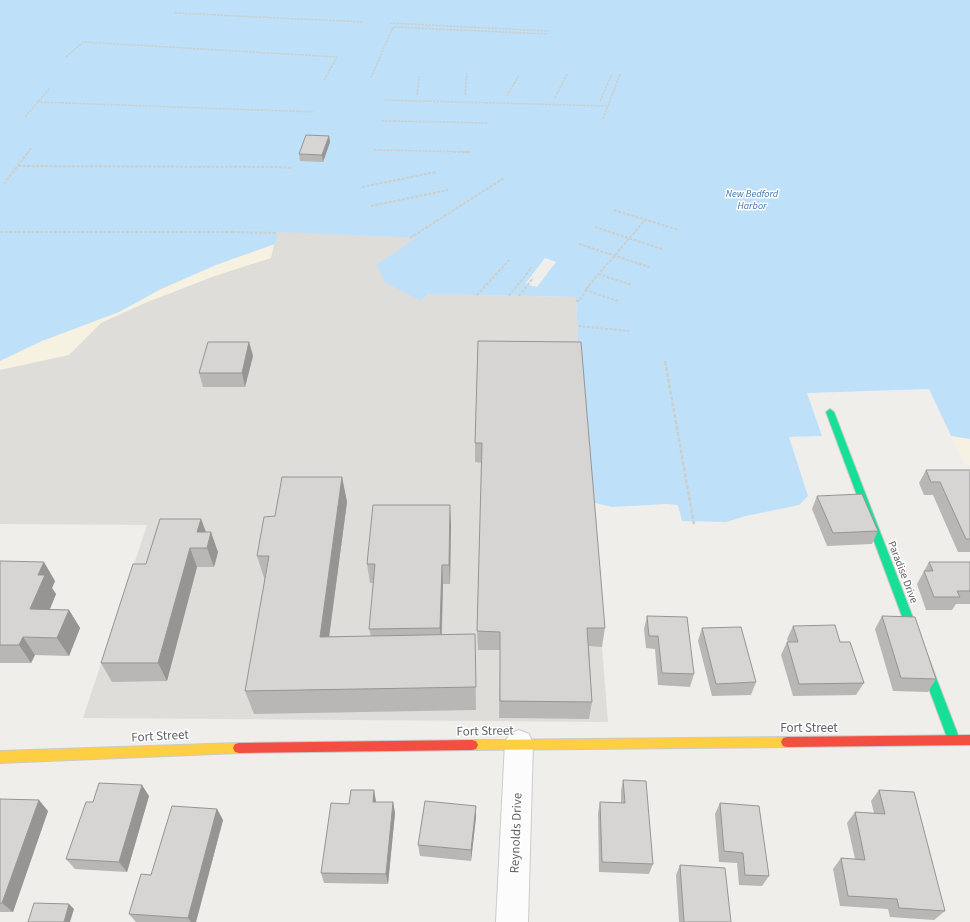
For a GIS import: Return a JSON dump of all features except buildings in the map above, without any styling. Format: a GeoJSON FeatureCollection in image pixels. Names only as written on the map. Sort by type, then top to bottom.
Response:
{"type":"FeatureCollection","features":[{"type":"Feature","properties":{"kind":"street","name":"Paradise Drive"},"geometry":{"type":"LineString","coordinates":[[830,412],[954,740]]}},
{"type":"Feature","properties":{"kind":"street","name":"Fort Street"},"geometry":{"type":"LineString","coordinates":[[0,757],[195,748],[519,743],[970,740]]}},
{"type":"Feature","properties":{"kind":"street","name":"Reynolds Drive"},"geometry":{"type":"LineString","coordinates":[[512,922],[519,743]]}},
{"type":"Feature","properties":{"kind":"path"},"geometry":{"type":"LineString","coordinates":[[175,13],[363,22]]}},
{"type":"Feature","properties":{"kind":"path"},"geometry":{"type":"LineString","coordinates":[[390,23],[549,31]]}},
{"type":"Feature","properties":{"kind":"path"},"geometry":{"type":"LineString","coordinates":[[371,78],[393,27],[548,34]]}},
{"type":"Feature","properties":{"kind":"path"},"geometry":{"type":"LineString","coordinates":[[66,57],[82,42],[337,57],[324,80]]}},
{"type":"Feature","properties":{"kind":"path"},"geometry":{"type":"LineString","coordinates":[[368,80],[375,70]]}},
{"type":"Feature","properties":{"kind":"path"},"geometry":{"type":"LineString","coordinates":[[463,101],[467,73]]}},
{"type":"Feature","properties":{"kind":"path"},"geometry":{"type":"LineString","coordinates":[[552,104],[567,74]]}},
{"type":"Feature","properties":{"kind":"path"},"geometry":{"type":"LineString","coordinates":[[597,106],[612,74]]}},
{"type":"Feature","properties":{"kind":"path"},"geometry":{"type":"LineString","coordinates":[[604,118],[620,74]]}},
{"type":"Feature","properties":{"kind":"path"},"geometry":{"type":"LineString","coordinates":[[504,102],[519,75]]}},
{"type":"Feature","properties":{"kind":"path"},"geometry":{"type":"LineString","coordinates":[[415,101],[419,76]]}},
{"type":"Feature","properties":{"kind":"path"},"geometry":{"type":"LineString","coordinates":[[25,117],[50,88]]}},
{"type":"Feature","properties":{"kind":"path"},"geometry":{"type":"LineString","coordinates":[[507,96],[509,92]]}},
{"type":"Feature","properties":{"kind":"path"},"geometry":{"type":"LineString","coordinates":[[555,98],[557,94]]}},
{"type":"Feature","properties":{"kind":"path"},"geometry":{"type":"LineString","coordinates":[[600,101],[603,96]]}},
{"type":"Feature","properties":{"kind":"path"},"geometry":{"type":"LineString","coordinates":[[384,100],[504,102],[608,106]]}},
{"type":"Feature","properties":{"kind":"path"},"geometry":{"type":"LineString","coordinates":[[37,102],[314,112]]}},
{"type":"Feature","properties":{"kind":"path"},"geometry":{"type":"LineString","coordinates":[[382,121],[488,123]]}},
{"type":"Feature","properties":{"kind":"path"},"geometry":{"type":"LineString","coordinates":[[394,121],[400,121]]}},
{"type":"Feature","properties":{"kind":"path"},"geometry":{"type":"LineString","coordinates":[[4,184],[31,148]]}},
{"type":"Feature","properties":{"kind":"path"},"geometry":{"type":"LineString","coordinates":[[374,150],[471,152]]}},
{"type":"Feature","properties":{"kind":"path"},"geometry":{"type":"LineString","coordinates":[[380,150],[395,151]]}},
{"type":"Feature","properties":{"kind":"path"},"geometry":{"type":"LineString","coordinates":[[18,166],[281,167]]}},
{"type":"Feature","properties":{"kind":"path"},"geometry":{"type":"LineString","coordinates":[[271,167],[293,168]]}},
{"type":"Feature","properties":{"kind":"path"},"geometry":{"type":"LineString","coordinates":[[362,187],[436,172]]}},
{"type":"Feature","properties":{"kind":"path"},"geometry":{"type":"LineString","coordinates":[[410,238],[504,178]]}},
{"type":"Feature","properties":{"kind":"path"},"geometry":{"type":"LineString","coordinates":[[371,206],[448,190]]}},
{"type":"Feature","properties":{"kind":"path"},"geometry":{"type":"LineString","coordinates":[[614,210],[679,230]]}},
{"type":"Feature","properties":{"kind":"path"},"geometry":{"type":"LineString","coordinates":[[618,301],[585,290],[645,220]]}},
{"type":"Feature","properties":{"kind":"path"},"geometry":{"type":"LineString","coordinates":[[595,227],[662,249]]}},
{"type":"Feature","properties":{"kind":"path"},"geometry":{"type":"LineString","coordinates":[[0,232],[233,232]]}},
{"type":"Feature","properties":{"kind":"path"},"geometry":{"type":"LineString","coordinates":[[224,232],[277,234]]}},
{"type":"Feature","properties":{"kind":"path"},"geometry":{"type":"LineString","coordinates":[[579,244],[649,267]]}},
{"type":"Feature","properties":{"kind":"path"},"geometry":{"type":"LineString","coordinates":[[477,295],[510,259]]}},
{"type":"Feature","properties":{"kind":"path"},"geometry":{"type":"LineString","coordinates":[[509,296],[532,267]]}},
{"type":"Feature","properties":{"kind":"path"},"geometry":{"type":"LineString","coordinates":[[598,274],[632,285]]}},
{"type":"Feature","properties":{"kind":"path"},"geometry":{"type":"LineString","coordinates":[[519,296],[532,278]]}},
{"type":"Feature","properties":{"kind":"path"},"geometry":{"type":"LineString","coordinates":[[576,301],[579,301],[590,284]]}},
{"type":"Feature","properties":{"kind":"path"},"geometry":{"type":"LineString","coordinates":[[578,326],[629,331]]}},
{"type":"Feature","properties":{"kind":"path"},"geometry":{"type":"LineString","coordinates":[[665,361],[692,505],[694,524]]}},
{"type":"Feature","properties":{"kind":"shaded area"},"geometry":{"type":"Polygon","coordinates":[[[278,231],[417,238],[421,301],[428,294],[576,297],[579,363],[608,722],[83,718],[147,525],[0,524],[0,361],[278,231]]]}},
{"type":"Feature","properties":{"kind":"sand"},"geometry":{"type":"Polygon","coordinates":[[[277,232],[271,258],[212,277],[145,303],[101,323],[69,355],[0,370],[0,326],[277,232]]]}},
{"type":"Feature","properties":{"kind":"sand"},"geometry":{"type":"Polygon","coordinates":[[[970,378],[970,465],[964,464],[929,389],[970,378]]]}},
{"type":"Feature","properties":{"kind":"water","name":"New Bedford Harbor"},"geometry":{"type":"Polygon","coordinates":[[[0,0],[970,0],[970,439],[951,436],[929,389],[807,393],[822,436],[789,437],[808,496],[799,505],[746,516],[726,522],[682,521],[678,505],[667,504],[612,507],[591,502],[579,363],[576,297],[428,294],[421,301],[386,283],[376,265],[416,238],[278,232],[275,244],[216,265],[161,289],[119,312],[42,341],[0,361],[0,0]]]}},
{"type":"Feature","properties":{"kind":"pier"},"geometry":{"type":"Polygon","coordinates":[[[545,258],[556,262],[537,287],[525,284],[545,258]]]}},
{"type":"Feature","properties":{"kind":"traffic: fast"},"geometry":{"type":"LineString","coordinates":[[830,412],[954,740]]}},
{"type":"Feature","properties":{"kind":"traffic: slow"},"geometry":{"type":"LineString","coordinates":[[472,745],[787,742]]}},
{"type":"Feature","properties":{"kind":"traffic: slow"},"geometry":{"type":"LineString","coordinates":[[0,757],[239,748]]}},
{"type":"Feature","properties":{"kind":"traffic: jam"},"geometry":{"type":"LineString","coordinates":[[787,742],[970,740]]}},
{"type":"Feature","properties":{"kind":"traffic: jam"},"geometry":{"type":"LineString","coordinates":[[239,748],[472,745]]}}]}
